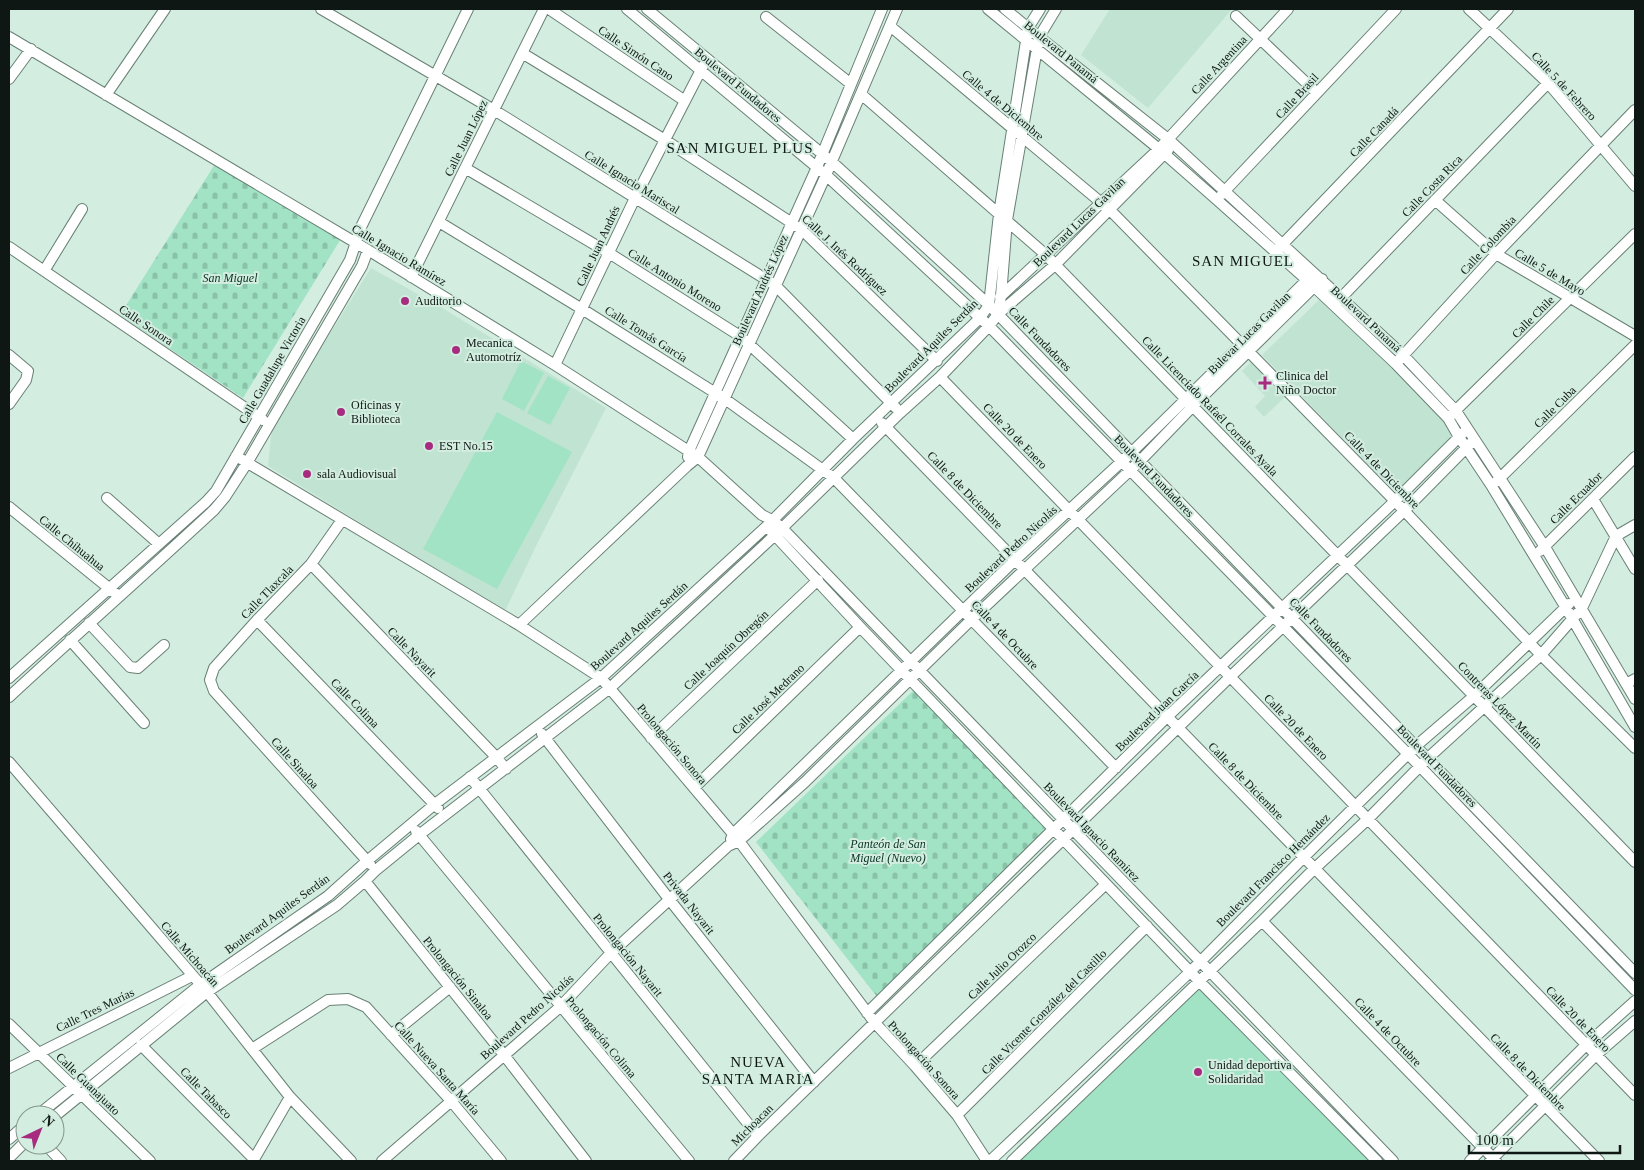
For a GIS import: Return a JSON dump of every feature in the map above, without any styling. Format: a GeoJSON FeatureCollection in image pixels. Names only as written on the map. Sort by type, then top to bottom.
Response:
{"type":"FeatureCollection","features":[{"type":"Feature","properties":{"kind":"street"},"geometry":{"type":"LineString","coordinates":[[106,95],[165,9]]}},
{"type":"Feature","properties":{"kind":"street","name":"Calle Ignacio Mariscal"},"geometry":{"type":"LineString","coordinates":[[321,9],[494,110],[775,285],[900,413]]}},
{"type":"Feature","properties":{"kind":"street","name":"Calle Guadalupe Victoria"},"geometry":{"type":"LineString","coordinates":[[9,678],[216,491],[350,260],[357,244],[361,227],[468,9]]}},
{"type":"Feature","properties":{"kind":"street","name":"Calle Juan López"},"geometry":{"type":"LineString","coordinates":[[411,277],[544,9]]}},
{"type":"Feature","properties":{"kind":"street","name":"Calle Simón Cano"},"geometry":{"type":"LineString","coordinates":[[549,9],[685,101]]}},
{"type":"Feature","properties":{"kind":"street","name":"Boulevard Fundadores"},"geometry":{"type":"LineString","coordinates":[[627,9],[817,167],[989,326],[1408,754],[1635,990]]}},
{"type":"Feature","properties":{"kind":"street","name":"Boulevard Fundadores"},"geometry":{"type":"LineString","coordinates":[[647,9],[832,162],[989,305]]}},
{"type":"Feature","properties":{"kind":"street","name":"Boulevard Andrés López"},"geometry":{"type":"LineString","coordinates":[[694,454],[715,393],[817,167],[882,9]]}},
{"type":"Feature","properties":{"kind":"street","name":"Boulevard Andrés López"},"geometry":{"type":"LineString","coordinates":[[519,625],[687,466],[725,399],[832,162],[897,9]]}},
{"type":"Feature","properties":{"kind":"street","name":"Boulevard Panamá"},"geometry":{"type":"LineString","coordinates":[[988,9],[1162,151],[1276,252],[1342,298],[1404,356],[1452,414],[1459,437],[1491,485],[1566,608],[1635,727]]}},
{"type":"Feature","properties":{"kind":"street","name":"Boulevard Panamá"},"geometry":{"type":"LineString","coordinates":[[1005,9],[1171,142],[1225,190],[1283,244],[1334,306],[1467,429],[1501,478],[1575,598],[1631,682],[1635,699]]}},
{"type":"Feature","properties":{"kind":"street","name":"Boulevard Aquiles Serdán"},"geometry":{"type":"LineString","coordinates":[[50,1105],[203,988],[328,896],[367,860],[435,804],[601,678],[770,523],[853,439],[892,404],[980,318],[989,305],[1003,217],[1028,28],[1040,9]]}},
{"type":"Feature","properties":{"kind":"street","name":"Boulevard Aquiles Serdán"},"geometry":{"type":"LineString","coordinates":[[65,1107],[141,1045],[203,988],[337,905],[419,835],[610,688],[940,377],[989,326],[998,314],[1001,296],[1003,217],[1022,138],[1039,38],[1056,9]]}},
{"type":"Feature","properties":{"kind":"street","name":"Calle Argentina"},"geometry":{"type":"LineString","coordinates":[[1171,142],[1288,9]]}},
{"type":"Feature","properties":{"kind":"street","name":"Calle Brasil"},"geometry":{"type":"LineString","coordinates":[[1216,200],[1396,9]]}},
{"type":"Feature","properties":{"kind":"street","name":"Calle 5 de Febrero"},"geometry":{"type":"LineString","coordinates":[[1469,9],[1548,83],[1635,186]]}},
{"type":"Feature","properties":{"kind":"street","name":"Calle Canadá"},"geometry":{"type":"LineString","coordinates":[[1276,252],[1508,9]]}},
{"type":"Feature","properties":{"kind":"street"},"geometry":{"type":"LineString","coordinates":[[1236,16],[1317,93]]}},
{"type":"Feature","properties":{"kind":"street"},"geometry":{"type":"LineString","coordinates":[[766,17],[851,84]]}},
{"type":"Feature","properties":{"kind":"street","name":"Calle 4 de Diciembre"},"geometry":{"type":"LineString","coordinates":[[890,26],[1110,210],[1395,501],[1529,643],[1635,748]]}},
{"type":"Feature","properties":{"kind":"street","name":"Calle Ignacio Ramírez"},"geometry":{"type":"LineString","coordinates":[[9,37],[368,250],[555,365],[694,454],[770,523]]}},
{"type":"Feature","properties":{"kind":"street"},"geometry":{"type":"LineString","coordinates":[[9,79],[31,49]]}},
{"type":"Feature","properties":{"kind":"street","name":"Calle J. Inés Rodríguez"},"geometry":{"type":"LineString","coordinates":[[522,53],[665,140],[792,222],[937,361]]}},
{"type":"Feature","properties":{"kind":"street","name":"Calle Juan Andrés"},"geometry":{"type":"LineString","coordinates":[[555,365],[635,198],[707,58]]}},
{"type":"Feature","properties":{"kind":"street","name":"Calle Costa Rica"},"geometry":{"type":"LineString","coordinates":[[1334,306],[1548,83]]}},
{"type":"Feature","properties":{"kind":"street"},"geometry":{"type":"LineString","coordinates":[[860,94],[1046,254]]}},
{"type":"Feature","properties":{"kind":"street","name":"Calle Colombia"},"geometry":{"type":"LineString","coordinates":[[1396,364],[1496,254],[1635,110]]}},
{"type":"Feature","properties":{"kind":"street","name":"Boulevard Lucas Gavilan"},"geometry":{"type":"LineString","coordinates":[[998,314],[1055,265],[1110,210],[1171,142]]}},
{"type":"Feature","properties":{"kind":"street","name":"Boulevard Lucas Gavilan"},"geometry":{"type":"LineString","coordinates":[[989,305],[1101,203],[1162,151]]}},
{"type":"Feature","properties":{"kind":"street","name":"Calle Antonio Moreno"},"geometry":{"type":"LineString","coordinates":[[465,168],[609,253],[740,336],[853,439]]}},
{"type":"Feature","properties":{"kind":"street","name":"Calle 5 de Mayo"},"geometry":{"type":"LineString","coordinates":[[1435,200],[1496,254],[1635,336]]}},
{"type":"Feature","properties":{"kind":"street"},"geometry":{"type":"LineString","coordinates":[[44,271],[82,209]]}},
{"type":"Feature","properties":{"kind":"street","name":"Calle Tomás García"},"geometry":{"type":"LineString","coordinates":[[439,222],[725,399],[834,478]]}},
{"type":"Feature","properties":{"kind":"street","name":"Calle Chile"},"geometry":{"type":"LineString","coordinates":[[1452,414],[1635,234]]}},
{"type":"Feature","properties":{"kind":"street","name":"Calle Sonora"},"geometry":{"type":"LineString","coordinates":[[9,247],[270,424]]}},
{"type":"Feature","properties":{"kind":"street","name":"Calle Guadalupe Victoria"},"geometry":{"type":"LineString","coordinates":[[9,697],[89,623],[120,598],[214,510],[225,497],[247,463],[362,266],[368,250]]}},
{"type":"Feature","properties":{"kind":"street","name":"Calle Licenciado Rafaél Corrales Ayala"},"geometry":{"type":"LineString","coordinates":[[1046,254],[1347,566]]}},
{"type":"Feature","properties":{"kind":"street","name":"Bulevar Lucas Gavilan"},"geometry":{"type":"LineString","coordinates":[[1131,470],[1189,402],[1314,280]]}},
{"type":"Feature","properties":{"kind":"street","name":"Calle Fundadores"},"geometry":{"type":"LineString","coordinates":[[989,305],[1635,973]]}},
{"type":"Feature","properties":{"kind":"street","name":"Calle Cuba"},"geometry":{"type":"LineString","coordinates":[[1491,485],[1501,478],[1635,345]]}},
{"type":"Feature","properties":{"kind":"street"},"geometry":{"type":"LineString","coordinates":[[9,355],[28,371],[26,380],[9,404]]}},
{"type":"Feature","properties":{"kind":"street","name":"Calle 20 de Enero"},"geometry":{"type":"LineString","coordinates":[[940,377],[1635,1095]]}},
{"type":"Feature","properties":{"kind":"street","name":"Boulevard Pedro Nicolás"},"geometry":{"type":"LineString","coordinates":[[382,1161],[560,1007],[610,954],[728,846],[1015,560],[1189,402]]}},
{"type":"Feature","properties":{"kind":"street","name":"Calle 8 de Diciembre"},"geometry":{"type":"LineString","coordinates":[[877,417],[1302,858],[1599,1161]]}},
{"type":"Feature","properties":{"kind":"street","name":"Boulevard Juan García"},"geometry":{"type":"LineString","coordinates":[[867,1013],[1167,717],[1338,556],[1467,429]]}},
{"type":"Feature","properties":{"kind":"street"},"geometry":{"type":"LineString","coordinates":[[874,1023],[1230,677],[1404,511],[1474,440]]}},
{"type":"Feature","properties":{"kind":"street","name":"Prolongación Sonora"},"geometry":{"type":"LineString","coordinates":[[236,456],[519,625],[601,678],[736,838],[874,1023],[915,1066],[957,1115],[989,1161]]}},
{"type":"Feature","properties":{"kind":"street","name":"Calle Ecuador"},"geometry":{"type":"LineString","coordinates":[[1534,556],[1635,457]]}},
{"type":"Feature","properties":{"kind":"street","name":"Boulevard Pedro Nicolás"},"geometry":{"type":"LineString","coordinates":[[736,838],[805,782],[972,619],[1131,470]]}},
{"type":"Feature","properties":{"kind":"street","name":"Calle 4 de Octubre"},"geometry":{"type":"LineString","coordinates":[[834,478],[1116,768]]}},
{"type":"Feature","properties":{"kind":"street"},"geometry":{"type":"LineString","coordinates":[[107,498],[159,544]]}},
{"type":"Feature","properties":{"kind":"street"},"geometry":{"type":"LineString","coordinates":[[1594,499],[1635,569]]}},
{"type":"Feature","properties":{"kind":"street","name":"Calle Chihuahua"},"geometry":{"type":"LineString","coordinates":[[9,507],[120,598]]}},
{"type":"Feature","properties":{"kind":"street","name":"Calle Tlaxcala"},"geometry":{"type":"LineString","coordinates":[[210,680],[214,668],[311,564],[342,520]]}},
{"type":"Feature","properties":{"kind":"street","name":"Boulevard Ignacio Ramirez"},"geometry":{"type":"LineString","coordinates":[[770,523],[919,671],[1393,1161]]}},
{"type":"Feature","properties":{"kind":"street"},"geometry":{"type":"LineString","coordinates":[[1012,1161],[1314,869],[1368,820],[1419,766],[1485,708],[1541,655],[1582,608],[1616,536],[1635,525]]}},
{"type":"Feature","properties":{"kind":"street","name":"Boulevard Ignacio Ramirez"},"geometry":{"type":"LineString","coordinates":[[778,531],[860,627],[1199,981],[1377,1161]]}},
{"type":"Feature","properties":{"kind":"street","name":"Calle Nayarit"},"geometry":{"type":"LineString","coordinates":[[311,564],[506,769]]}},
{"type":"Feature","properties":{"kind":"street","name":"Contreras López Martín"},"geometry":{"type":"LineString","coordinates":[[1347,566],[1635,862]]}},
{"type":"Feature","properties":{"kind":"street","name":"Calle Joaquín Obregón"},"geometry":{"type":"LineString","coordinates":[[650,738],[818,580]]}},
{"type":"Feature","properties":{"kind":"street"},"geometry":{"type":"LineString","coordinates":[[1575,598],[1589,592]]}},
{"type":"Feature","properties":{"kind":"street","name":"Boulevard Francisco Hernández"},"geometry":{"type":"LineString","coordinates":[[989,1161],[1191,971],[1416,746],[1474,696],[1575,598]]}},
{"type":"Feature","properties":{"kind":"street","name":"Calle Colima"},"geometry":{"type":"LineString","coordinates":[[257,620],[445,815]]}},
{"type":"Feature","properties":{"kind":"street"},"geometry":{"type":"LineString","coordinates":[[89,623],[130,667],[138,668],[164,644]]}},
{"type":"Feature","properties":{"kind":"street","name":"Calle José Medrano"},"geometry":{"type":"LineString","coordinates":[[694,788],[860,627]]}},
{"type":"Feature","properties":{"kind":"street"},"geometry":{"type":"LineString","coordinates":[[70,640],[144,723]]}},
{"type":"Feature","properties":{"kind":"street","name":"Calle Sinaloa"},"geometry":{"type":"LineString","coordinates":[[210,680],[214,691],[376,870]]}},
{"type":"Feature","properties":{"kind":"street","name":"Privada Nayarit"},"geometry":{"type":"LineString","coordinates":[[536,726],[669,899],[814,1082]]}},
{"type":"Feature","properties":{"kind":"street","name":"Calle Michoacán"},"geometry":{"type":"LineString","coordinates":[[9,762],[203,988],[290,1097],[351,1161]]}},
{"type":"Feature","properties":{"kind":"street","name":"Prolongación Nayarit"},"geometry":{"type":"LineString","coordinates":[[470,778],[758,1136]]}},
{"type":"Feature","properties":{"kind":"street","name":"Prolongación Colima"},"geometry":{"type":"LineString","coordinates":[[411,824],[560,1007],[689,1161]]}},
{"type":"Feature","properties":{"kind":"street","name":"Prolongación Sinaloa"},"geometry":{"type":"LineString","coordinates":[[365,882],[504,1054],[586,1161]]}},
{"type":"Feature","properties":{"kind":"street","name":"Calle Julio Orozco"},"geometry":{"type":"LineString","coordinates":[[915,1066],[1106,884]]}},
{"type":"Feature","properties":{"kind":"street","name":"Calle 4 de Octubre"},"geometry":{"type":"LineString","coordinates":[[1262,921],[1493,1160]]}},
{"type":"Feature","properties":{"kind":"street","name":"Calle Vicente González del Castillo"},"geometry":{"type":"LineString","coordinates":[[957,1115],[1147,926]]}},
{"type":"Feature","properties":{"kind":"street","name":"Calle Tres Marías"},"geometry":{"type":"LineString","coordinates":[[9,1068],[192,976]]}},
{"type":"Feature","properties":{"kind":"street"},"geometry":{"type":"LineString","coordinates":[[391,1035],[450,987]]}},
{"type":"Feature","properties":{"kind":"street","name":"Calle Nueva Santa María"},"geometry":{"type":"LineString","coordinates":[[252,1049],[328,1000],[348,999],[366,1006],[452,1102],[501,1161]]}},
{"type":"Feature","properties":{"kind":"street"},"geometry":{"type":"LineString","coordinates":[[1470,1161],[1586,1045],[1635,1001]]}},
{"type":"Feature","properties":{"kind":"street"},"geometry":{"type":"LineString","coordinates":[[1493,1160],[1596,1055],[1635,1021]]}},
{"type":"Feature","properties":{"kind":"street","name":"Michoacan"},"geometry":{"type":"LineString","coordinates":[[734,1161],[874,1023]]}},
{"type":"Feature","properties":{"kind":"street","name":"Calle Guanajuato"},"geometry":{"type":"LineString","coordinates":[[9,1024],[150,1161]]}},
{"type":"Feature","properties":{"kind":"street","name":"Calle Tabasco"},"geometry":{"type":"LineString","coordinates":[[141,1045],[253,1160]]}},
{"type":"Feature","properties":{"kind":"street"},"geometry":{"type":"LineString","coordinates":[[253,1160],[290,1097]]}},
{"type":"Feature","properties":{"kind":"shaded area"},"geometry":{"type":"Polygon","coordinates":[[[1110,9],[1232,9],[1148,108],[1081,55],[1110,9]]]}},
{"type":"Feature","properties":{"kind":"shaded area","name":"EST No.15"},"geometry":{"type":"Polygon","coordinates":[[[371,268],[439,306],[606,408],[505,611],[268,466],[272,426],[371,268]]]}},
{"type":"Feature","properties":{"kind":"shaded area"},"geometry":{"type":"Polygon","coordinates":[[[1321,298],[1439,411],[1457,435],[1397,494],[1262,355],[1321,298]]]}},
{"type":"Feature","properties":{"kind":"shaded area","name":"Clinica del Niño Doctor"},"geometry":{"type":"Polygon","coordinates":[[[1254,359],[1288,394],[1264,417],[1255,407],[1265,396],[1242,371],[1254,359]]]}},
{"type":"Feature","properties":{"kind":"green space","name":"San Miguel"},"geometry":{"type":"Polygon","coordinates":[[[215,164],[342,237],[243,398],[120,315],[215,164]]]}},
{"type":"Feature","properties":{"kind":"green space"},"geometry":{"type":"Polygon","coordinates":[[[521,361],[544,373],[524,411],[502,399],[521,361]]]}},
{"type":"Feature","properties":{"kind":"green space"},"geometry":{"type":"Polygon","coordinates":[[[548,376],[570,388],[550,425],[527,413],[548,376]]]}},
{"type":"Feature","properties":{"kind":"green space"},"geometry":{"type":"Polygon","coordinates":[[[497,412],[572,452],[497,589],[423,549],[497,412]]]}},
{"type":"Feature","properties":{"kind":"green space","name":"Panteón de San Miguel (Nuevo)"},"geometry":{"type":"Polygon","coordinates":[[[914,690],[1050,828],[878,998],[756,842],[914,690]]]}},
{"type":"Feature","properties":{"kind":"green space","name":"Unidad deportiva Solidaridad"},"geometry":{"type":"Polygon","coordinates":[[[1200,983],[1374,1161],[1018,1161],[1200,983]]]}},
{"type":"Feature","properties":{"kind":"place","name":"Auditorio"},"geometry":{"type":"Point","coordinates":[405,301]}},
{"type":"Feature","properties":{"kind":"place","name":"Mecanica Automotríz"},"geometry":{"type":"Point","coordinates":[456,350]}},
{"type":"Feature","properties":{"kind":"place","name":"Clinica del Niño Doctor"},"geometry":{"type":"Point","coordinates":[1265,383]}},
{"type":"Feature","properties":{"kind":"place","name":"Oficinas y Biblioteca"},"geometry":{"type":"Point","coordinates":[341,412]}},
{"type":"Feature","properties":{"kind":"place","name":"EST No.15"},"geometry":{"type":"Point","coordinates":[429,446]}},
{"type":"Feature","properties":{"kind":"place","name":"sala Audiovisual"},"geometry":{"type":"Point","coordinates":[307,474]}},
{"type":"Feature","properties":{"kind":"place","name":"Unidad deportiva Solidaridad"},"geometry":{"type":"Point","coordinates":[1198,1072]}},
{"type":"Feature","properties":{"kind":"district","name":"SAN MIGUEL PLUS"},"geometry":{"type":"Point","coordinates":[740,148]}},
{"type":"Feature","properties":{"kind":"district","name":"SAN MIGUEL"},"geometry":{"type":"Point","coordinates":[1243,261]}},
{"type":"Feature","properties":{"kind":"district","name":"NUEVA SANTA MARIA"},"geometry":{"type":"Point","coordinates":[758,1070]}}]}
